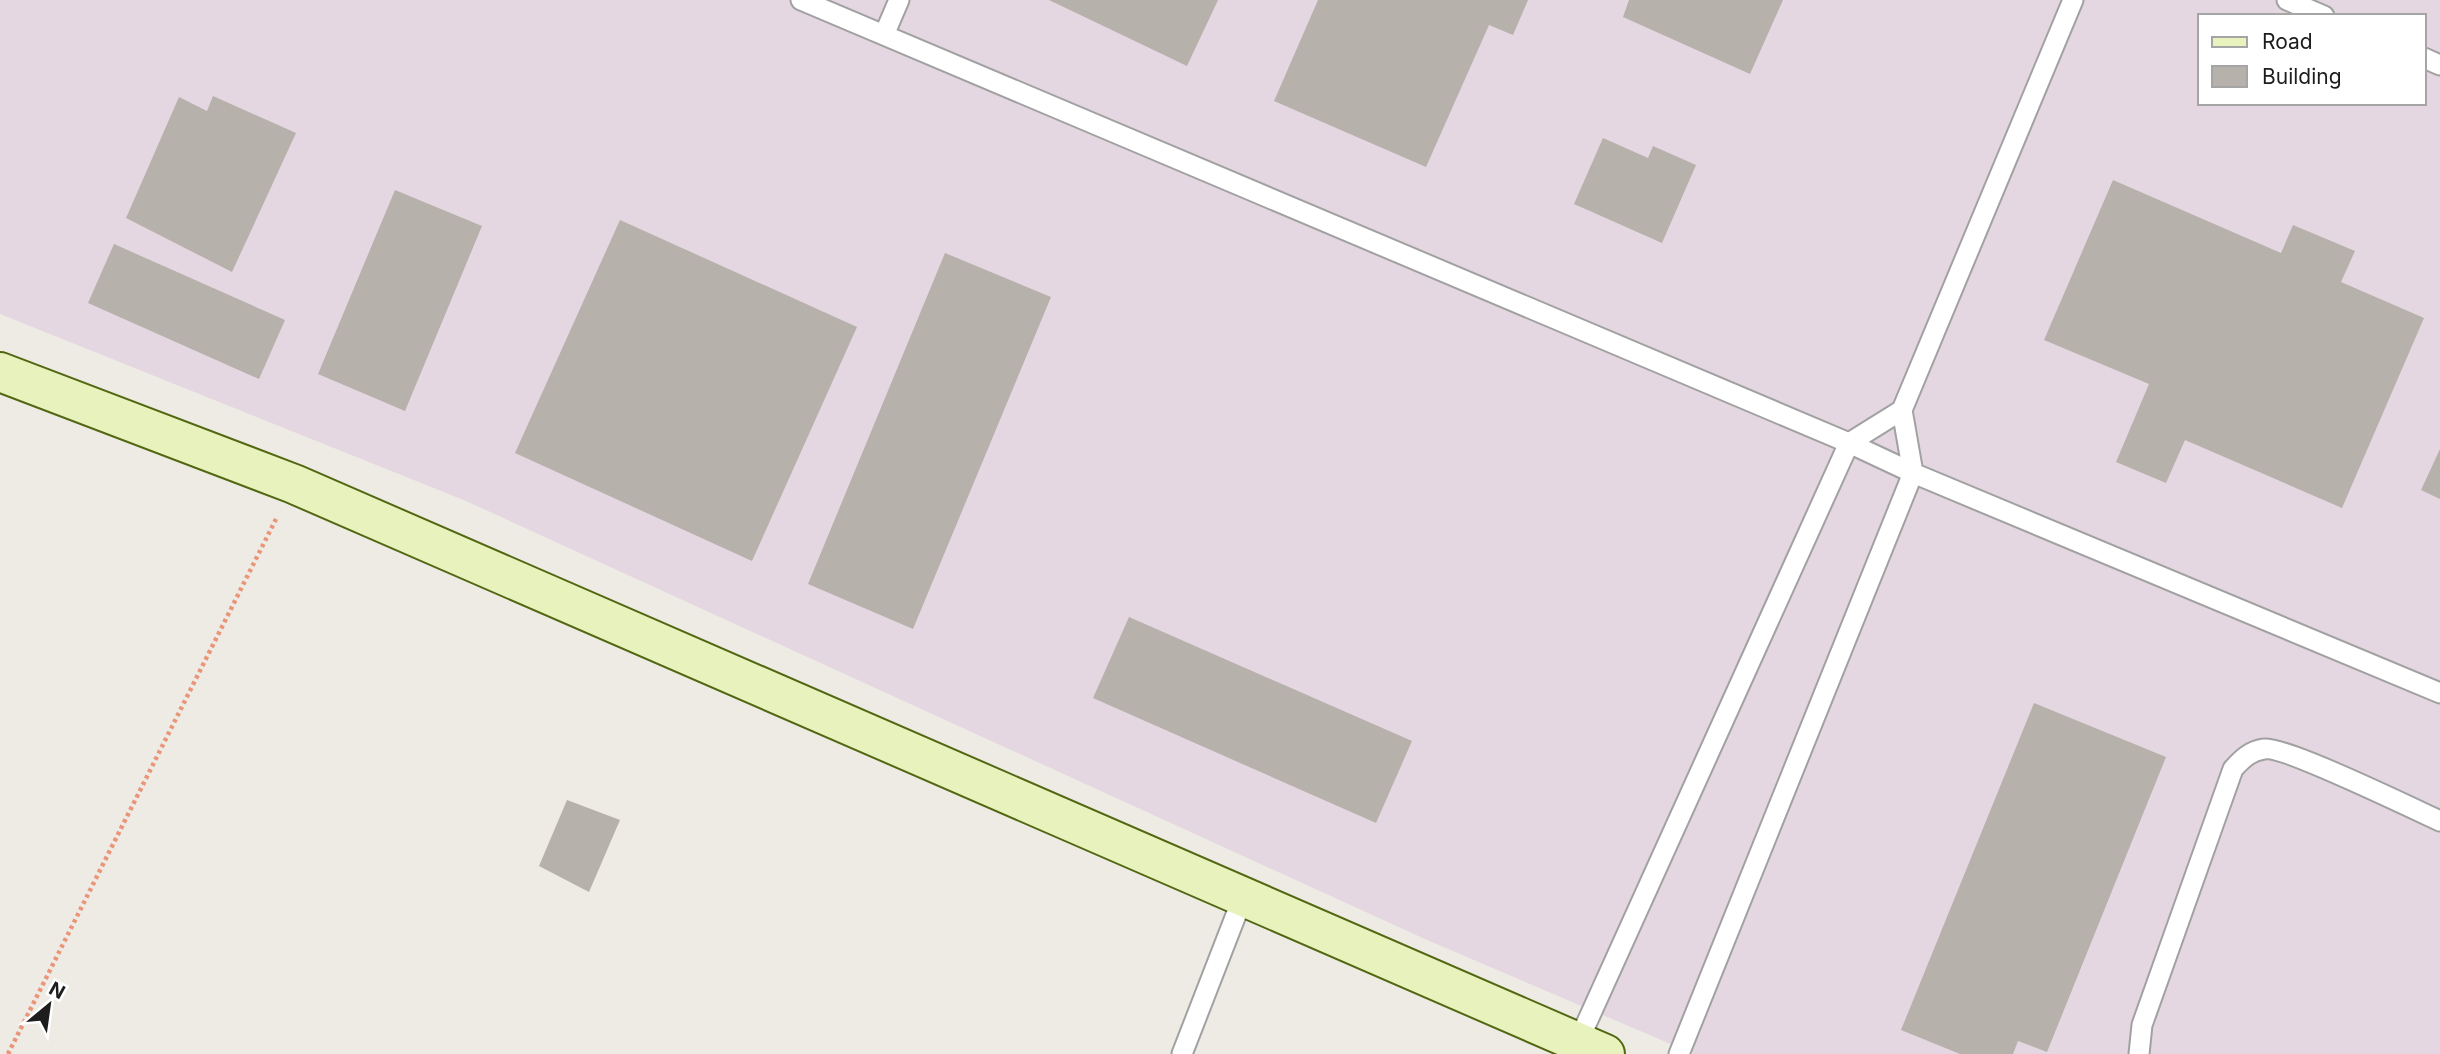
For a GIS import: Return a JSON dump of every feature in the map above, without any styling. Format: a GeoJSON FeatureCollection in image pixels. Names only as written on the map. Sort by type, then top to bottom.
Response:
{"type":"FeatureCollection","features":[{"type":"Feature","properties":{"kind":"main road"},"geometry":{"type":"LineString","coordinates":[[0,372],[294,484],[1591,1048]]}},
{"type":"Feature","properties":{"kind":"lane"},"geometry":{"type":"LineString","coordinates":[[801,0],[1849,443],[1913,474],[2440,693]]}},
{"type":"Feature","properties":{"kind":"lane"},"geometry":{"type":"LineString","coordinates":[[884,35],[899,0]]}},
{"type":"Feature","properties":{"kind":"lane"},"geometry":{"type":"LineString","coordinates":[[1679,1054],[1913,474],[1902,410],[2073,0]]}},
{"type":"Feature","properties":{"kind":"lane"},"geometry":{"type":"LineString","coordinates":[[2287,0],[2320,14]]}},
{"type":"Feature","properties":{"kind":"lane"},"geometry":{"type":"LineString","coordinates":[[1591,1048],[1849,443],[1902,410]]}},
{"type":"Feature","properties":{"kind":"lane"},"geometry":{"type":"LineString","coordinates":[[2139,1054],[2142,1025],[2233,769],[2246,755],[2266,748],[2295,756],[2440,821]]}},
{"type":"Feature","properties":{"kind":"lane"},"geometry":{"type":"LineString","coordinates":[[1182,1054],[1243,897]]}},
{"type":"Feature","properties":{"kind":"path"},"geometry":{"type":"LineString","coordinates":[[8,1054],[294,484]]}},
{"type":"Feature","properties":{"kind":"shaded area"},"geometry":{"type":"Polygon","coordinates":[[[0,0],[2440,0],[2440,1054],[1694,1054],[1427,940],[466,501],[0,314],[0,0]]]}},
{"type":"Feature","properties":{"kind":"building"},"geometry":{"type":"Polygon","coordinates":[[[1049,0],[1218,0],[1187,66],[1049,0]]]}},
{"type":"Feature","properties":{"kind":"building"},"geometry":{"type":"Polygon","coordinates":[[[1318,0],[1528,0],[1513,35],[1489,25],[1426,167],[1274,101],[1318,0]]]}},
{"type":"Feature","properties":{"kind":"building"},"geometry":{"type":"Polygon","coordinates":[[[1629,0],[1783,0],[1750,74],[1623,17],[1629,0]]]}},
{"type":"Feature","properties":{"kind":"building"},"geometry":{"type":"Polygon","coordinates":[[[213,96],[296,133],[232,272],[126,218],[179,97],[207,111],[213,96]]]}},
{"type":"Feature","properties":{"kind":"building"},"geometry":{"type":"Polygon","coordinates":[[[1603,138],[1648,158],[1653,146],[1696,165],[1662,243],[1574,204],[1603,138]]]}},
{"type":"Feature","properties":{"kind":"building"},"geometry":{"type":"Polygon","coordinates":[[[2113,180],[2281,253],[2293,225],[2355,251],[2341,282],[2424,318],[2342,508],[2185,440],[2166,483],[2116,462],[2149,384],[2044,340],[2113,180]]]}},
{"type":"Feature","properties":{"kind":"building"},"geometry":{"type":"Polygon","coordinates":[[[395,190],[482,226],[405,411],[318,374],[395,190]]]}},
{"type":"Feature","properties":{"kind":"building"},"geometry":{"type":"Polygon","coordinates":[[[620,220],[857,327],[752,561],[515,453],[620,220]]]}},
{"type":"Feature","properties":{"kind":"building"},"geometry":{"type":"Polygon","coordinates":[[[114,244],[285,320],[259,379],[88,303],[114,244]]]}},
{"type":"Feature","properties":{"kind":"building"},"geometry":{"type":"Polygon","coordinates":[[[945,253],[1051,297],[913,629],[808,584],[945,253]]]}},
{"type":"Feature","properties":{"kind":"building"},"geometry":{"type":"Polygon","coordinates":[[[2440,449],[2440,499],[2421,490],[2440,449]]]}},
{"type":"Feature","properties":{"kind":"building"},"geometry":{"type":"Polygon","coordinates":[[[1129,617],[1412,741],[1376,823],[1093,698],[1129,617]]]}},
{"type":"Feature","properties":{"kind":"building"},"geometry":{"type":"Polygon","coordinates":[[[2034,703],[2166,757],[2047,1052],[2018,1041],[2013,1054],[1960,1054],[1901,1030],[2034,703]]]}},
{"type":"Feature","properties":{"kind":"building"},"geometry":{"type":"Polygon","coordinates":[[[567,800],[620,820],[589,892],[539,866],[567,800]]]}}]}
